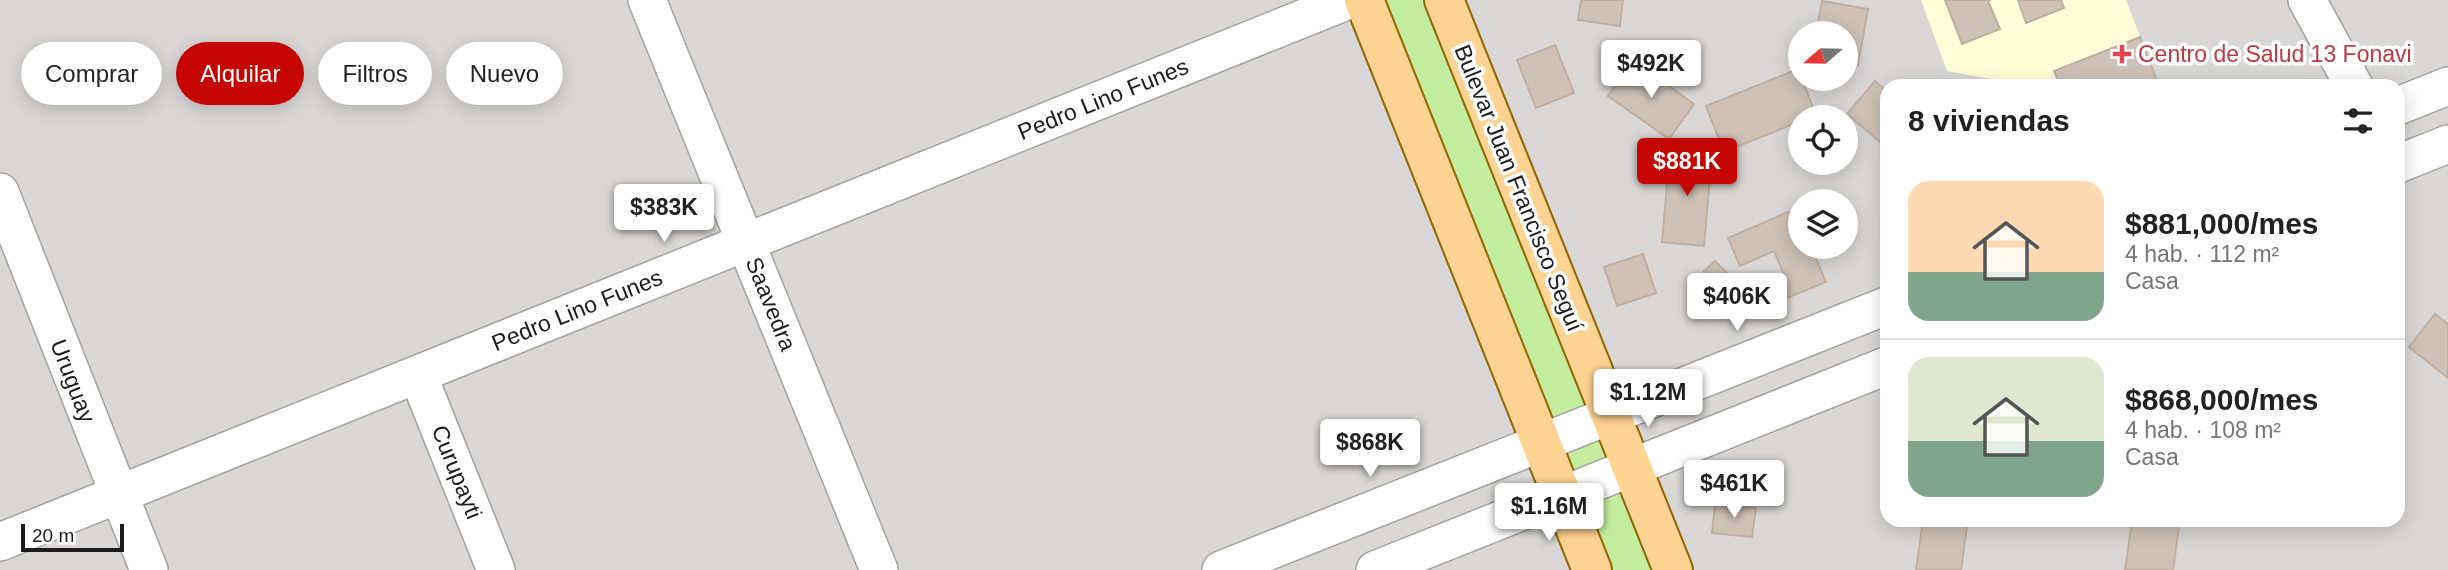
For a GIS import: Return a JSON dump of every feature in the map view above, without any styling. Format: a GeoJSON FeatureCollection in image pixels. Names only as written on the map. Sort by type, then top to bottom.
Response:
{"type":"FeatureCollection","features":[{"type":"Feature","properties":{"kind":"main road"},"geometry":{"type":"LineString","coordinates":[[1364,0],[1592,570]]}},
{"type":"Feature","properties":{"kind":"main road","name":"Bulevar Juan Francisco Seguí"},"geometry":{"type":"LineString","coordinates":[[1444,0],[1672,570]]}},
{"type":"Feature","properties":{"kind":"street","name":"Saavedra"},"geometry":{"type":"LineString","coordinates":[[647,0],[879,570]]}},
{"type":"Feature","properties":{"kind":"street","name":"Pedro Lino Funes"},"geometry":{"type":"LineString","coordinates":[[0,542],[1349,0]]}},
{"type":"Feature","properties":{"kind":"street"},"geometry":{"type":"LineString","coordinates":[[2308,0],[2350,79]]}},
{"type":"Feature","properties":{"kind":"street"},"geometry":{"type":"LineString","coordinates":[[2405,103],[2448,86]]}},
{"type":"Feature","properties":{"kind":"street"},"geometry":{"type":"LineString","coordinates":[[2405,161],[2448,144]]}},
{"type":"Feature","properties":{"kind":"street","name":"Uruguay"},"geometry":{"type":"LineString","coordinates":[[0,192],[149,570]]}},
{"type":"Feature","properties":{"kind":"street"},"geometry":{"type":"LineString","coordinates":[[1221,570],[1540,441],[1880,308]]}},
{"type":"Feature","properties":{"kind":"street"},"geometry":{"type":"LineString","coordinates":[[1375,570],[1880,368]]}},
{"type":"Feature","properties":{"kind":"street","name":"Curupayti"},"geometry":{"type":"LineString","coordinates":[[418,375],[496,570]]}},
{"type":"Feature","properties":{"kind":"shaded area"},"geometry":{"type":"Polygon","coordinates":[[[0,0],[2448,0],[2448,570],[0,570],[0,0]]]}},
{"type":"Feature","properties":{"kind":"shaded area"},"geometry":{"type":"Polygon","coordinates":[[[1921,0],[2126,0],[2156,79],[1991,79],[1947,71],[1921,0]]]}},
{"type":"Feature","properties":{"kind":"green space"},"geometry":{"type":"Polygon","coordinates":[[[1364,0],[1444,0],[1673,570],[1592,570],[1364,0]]]}},
{"type":"Feature","properties":{"kind":"building"},"geometry":{"type":"Polygon","coordinates":[[[1581,0],[1623,0],[1620,26],[1578,20],[1581,0]]]}},
{"type":"Feature","properties":{"kind":"building"},"geometry":{"type":"Polygon","coordinates":[[[1945,0],[1991,0],[1988,1],[2000,29],[1962,44],[1945,0]]]}},
{"type":"Feature","properties":{"kind":"building"},"geometry":{"type":"Polygon","coordinates":[[[2018,0],[2061,0],[2064,8],[2026,23],[2018,0]]]}},
{"type":"Feature","properties":{"kind":"building"},"geometry":{"type":"Polygon","coordinates":[[[1822,1],[1868,9],[1858,65],[1858,21],[1818,21],[1822,1]]]}},
{"type":"Feature","properties":{"kind":"building","name":"Centro de Salud 13 Fonavi"},"geometry":{"type":"Polygon","coordinates":[[[2140,37],[2156,79],[2057,79],[2054,71],[2140,37]]]}},
{"type":"Feature","properties":{"kind":"building"},"geometry":{"type":"Polygon","coordinates":[[[1555,45],[1574,93],[1536,108],[1517,60],[1555,45]]]}},
{"type":"Feature","properties":{"kind":"building"},"geometry":{"type":"Polygon","coordinates":[[[1633,60],[1694,104],[1669,139],[1608,96],[1633,60]]]}},
{"type":"Feature","properties":{"kind":"building"},"geometry":{"type":"Polygon","coordinates":[[[1788,73],[1788,91],[1807,91],[1812,105],[1788,105],[1788,126],[1724,152],[1706,106],[1788,73]]]}},
{"type":"Feature","properties":{"kind":"building"},"geometry":{"type":"Polygon","coordinates":[[[1875,81],[1880,86],[1880,142],[1858,123],[1858,105],[1855,105],[1875,81]]]}},
{"type":"Feature","properties":{"kind":"building"},"geometry":{"type":"Polygon","coordinates":[[[1670,151],[1712,155],[1704,246],[1662,242],[1670,151]]]}},
{"type":"Feature","properties":{"kind":"building"},"geometry":{"type":"Polygon","coordinates":[[[1788,212],[1788,259],[1816,259],[1826,282],[1758,310],[1751,294],[1786,279],[1774,251],[1740,266],[1728,238],[1788,212]]]}},
{"type":"Feature","properties":{"kind":"building"},"geometry":{"type":"Polygon","coordinates":[[[1643,254],[1656,293],[1617,306],[1604,267],[1643,254]]]}},
{"type":"Feature","properties":{"kind":"building"},"geometry":{"type":"Polygon","coordinates":[[[1715,261],[1734,280],[1713,301],[1694,281],[1715,261]]]}},
{"type":"Feature","properties":{"kind":"building"},"geometry":{"type":"Polygon","coordinates":[[[2435,314],[2448,324],[2448,378],[2409,347],[2435,314]]]}},
{"type":"Feature","properties":{"kind":"building"},"geometry":{"type":"Polygon","coordinates":[[[1715,504],[1756,508],[1752,537],[1712,533],[1715,504]]]}},
{"type":"Feature","properties":{"kind":"building"},"geometry":{"type":"Polygon","coordinates":[[[1922,527],[1967,527],[1961,570],[1916,570],[1922,527]]]}},
{"type":"Feature","properties":{"kind":"building"},"geometry":{"type":"Polygon","coordinates":[[[2131,527],[2179,527],[2173,570],[2125,570],[2131,527]]]}},
{"type":"Feature","properties":{"kind":"place","name":"Centro de Salud 13 Fonavi"},"geometry":{"type":"Point","coordinates":[2122,54]}}]}
